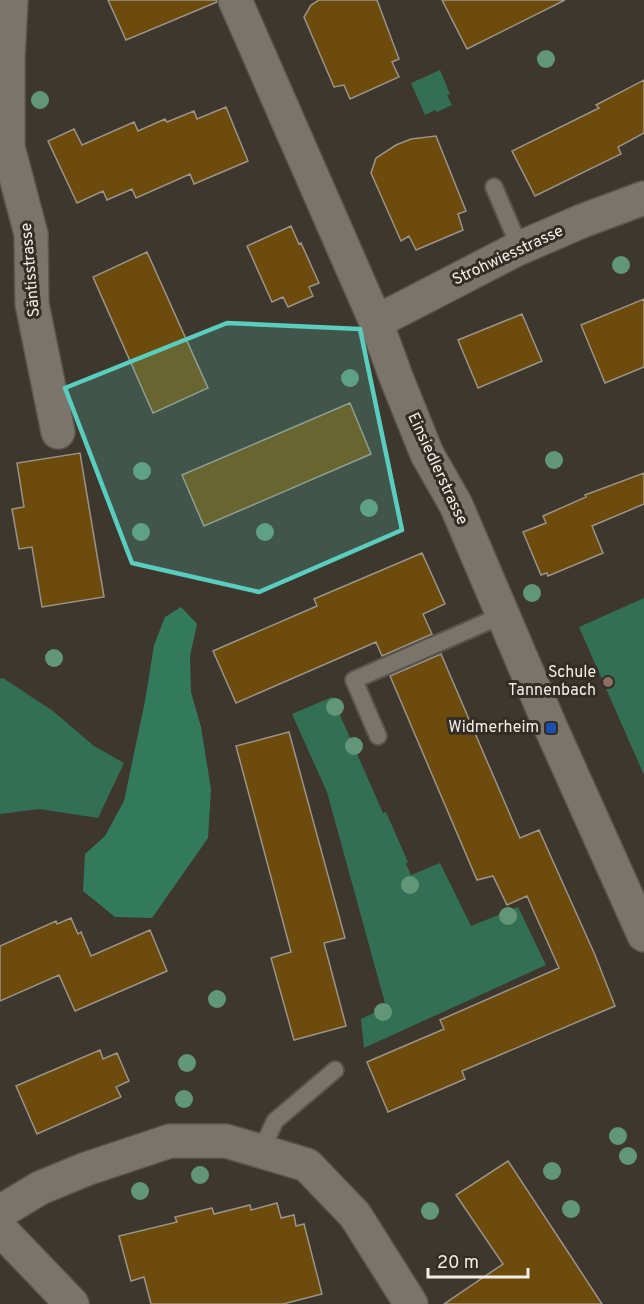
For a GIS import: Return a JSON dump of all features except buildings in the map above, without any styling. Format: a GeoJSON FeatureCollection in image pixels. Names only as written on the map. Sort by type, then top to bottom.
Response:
{"type":"FeatureCollection","features":[{"type":"Feature","properties":{"kind":"street","name":"Säntisstrasse"},"geometry":{"type":"LineString","coordinates":[[11,0],[8,58],[8,147],[31,234],[32,304],[58,432]]}},
{"type":"Feature","properties":{"kind":"street","name":"Einsiedlerstrasse"},"geometry":{"type":"LineString","coordinates":[[235,0],[376,322],[427,454],[456,506],[556,739],[644,935]]}},
{"type":"Feature","properties":{"kind":"street","name":"Strohwiesstrasse"},"geometry":{"type":"LineString","coordinates":[[376,322],[520,248],[582,221],[644,198]]}},
{"type":"Feature","properties":{"kind":"street"},"geometry":{"type":"LineString","coordinates":[[0,1212],[40,1188],[86,1169],[170,1141],[226,1141],[307,1165],[355,1215],[411,1304]]}},
{"type":"Feature","properties":{"kind":"street"},"geometry":{"type":"LineString","coordinates":[[0,1229],[72,1304]]}},
{"type":"Feature","properties":{"kind":"lane"},"geometry":{"type":"LineString","coordinates":[[494,186],[520,248]]}},
{"type":"Feature","properties":{"kind":"lane"},"geometry":{"type":"LineString","coordinates":[[378,736],[354,680],[503,615]]}},
{"type":"Feature","properties":{"kind":"lane"},"geometry":{"type":"LineString","coordinates":[[261,1151],[274,1121],[335,1070]]}},
{"type":"Feature","properties":{"kind":"highlighted area"},"geometry":{"type":"Polygon","coordinates":[[[227,323],[360,329],[402,530],[259,592],[132,563],[65,388],[227,323]]]}},
{"type":"Feature","properties":{"kind":"green space"},"geometry":{"type":"Polygon","coordinates":[[[440,70],[452,105],[425,115],[411,83],[440,70]]]}},
{"type":"Feature","properties":{"kind":"green space"},"geometry":{"type":"Polygon","coordinates":[[[644,598],[644,775],[579,627],[644,598]]]}},
{"type":"Feature","properties":{"kind":"green space"},"geometry":{"type":"Polygon","coordinates":[[[181,607],[197,624],[190,656],[191,692],[201,727],[211,789],[208,838],[152,918],[115,917],[83,891],[85,854],[105,836],[124,801],[154,645],[165,617],[181,607]]]}},
{"type":"Feature","properties":{"kind":"green space"},"geometry":{"type":"Polygon","coordinates":[[[3,678],[53,711],[94,746],[124,763],[98,818],[39,809],[0,814],[0,679],[3,678]]]}},
{"type":"Feature","properties":{"kind":"green space"},"geometry":{"type":"Polygon","coordinates":[[[332,697],[383,813],[386,812],[408,862],[406,864],[411,875],[440,863],[471,926],[518,907],[546,965],[364,1048],[361,1019],[386,1007],[327,792],[292,714],[332,697]]]}},
{"type":"Feature","properties":{"kind":"place","name":"Schule Tannenbach"},"geometry":{"type":"Point","coordinates":[608,682]}},
{"type":"Feature","properties":{"kind":"place","name":"Widmerheim"},"geometry":{"type":"Point","coordinates":[551,728]}}]}
